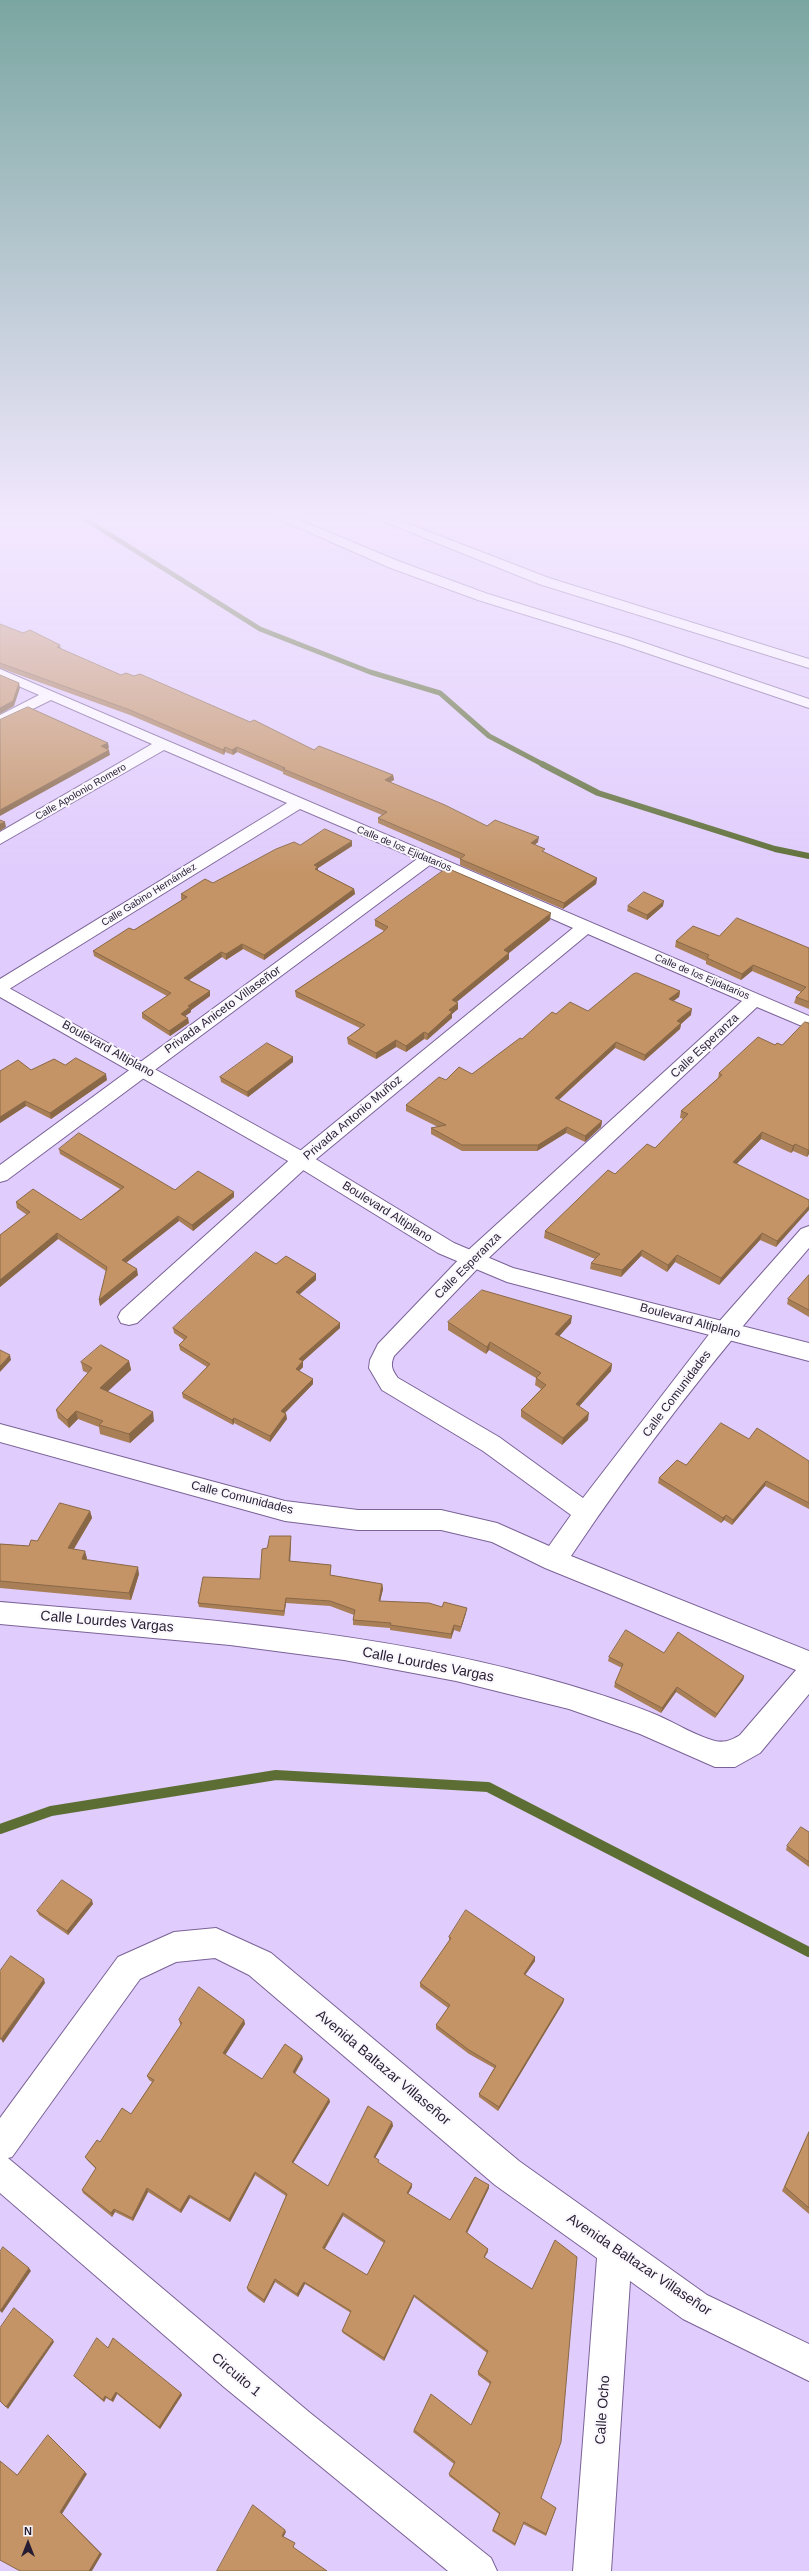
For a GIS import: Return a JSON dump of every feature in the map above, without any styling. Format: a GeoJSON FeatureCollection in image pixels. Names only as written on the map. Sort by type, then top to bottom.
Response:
{"type":"FeatureCollection","features":[{"type":"Feature","properties":{"kind":"main road"},"geometry":{"type":"LineString","coordinates":[[602,634],[809,704]]}},
{"type":"Feature","properties":{"kind":"main road"},"geometry":{"type":"LineString","coordinates":[[713,634],[809,664]]}},
{"type":"Feature","properties":{"kind":"main road","name":"Calle de los Ejidatarios"},"geometry":{"type":"LineString","coordinates":[[0,673],[809,1023]]}},
{"type":"Feature","properties":{"kind":"main road"},"geometry":{"type":"LineString","coordinates":[[0,721],[50,695]]}},
{"type":"Feature","properties":{"kind":"main road","name":"Calle Apolonio Romero"},"geometry":{"type":"LineString","coordinates":[[0,839],[163,744]]}},
{"type":"Feature","properties":{"kind":"main road","name":"Calle Gabino Hernández"},"geometry":{"type":"LineString","coordinates":[[0,988],[298,803]]}},
{"type":"Feature","properties":{"kind":"main road","name":"Privada Aniceto Villaseñor"},"geometry":{"type":"LineString","coordinates":[[0,1176],[428,859]]}},
{"type":"Feature","properties":{"kind":"main road","name":"Privada Antonio Muñoz"},"geometry":{"type":"LineString","coordinates":[[129,1317],[302,1160],[585,927]]}},
{"type":"Feature","properties":{"kind":"main road","name":"Boulevard Altiplano"},"geometry":{"type":"LineString","coordinates":[[0,988],[302,1160],[446,1248],[472,1260],[507,1274],[809,1352]]}},
{"type":"Feature","properties":{"kind":"main road","name":"Calle Esperanza"},"geometry":{"type":"LineString","coordinates":[[586,1513],[491,1444],[390,1384],[380,1372],[378,1363],[386,1350],[472,1260],[755,1000]]}},
{"type":"Feature","properties":{"kind":"main road","name":"Calle Comunidades"},"geometry":{"type":"LineString","coordinates":[[554,1560],[586,1513],[725,1330],[809,1234]]}},
{"type":"Feature","properties":{"kind":"main road","name":"Calle Comunidades"},"geometry":{"type":"LineString","coordinates":[[0,1433],[285,1511],[358,1520],[441,1520],[497,1533],[554,1560],[809,1663]]}},
{"type":"Feature","properties":{"kind":"main road","name":"Calle Lourdes Vargas"},"geometry":{"type":"LineString","coordinates":[[0,1613],[230,1633],[344,1648],[456,1669],[569,1697],[647,1724],[714,1754],[735,1754],[750,1744],[809,1674]]}},
{"type":"Feature","properties":{"kind":"main road","name":"Avenida Baltazar Villaseñor"},"geometry":{"type":"LineString","coordinates":[[0,2145],[129,1968],[174,1947],[216,1943],[260,1964],[507,2173],[695,2307],[809,2364]]}},
{"type":"Feature","properties":{"kind":"main road","name":"Circuito 1"},"geometry":{"type":"LineString","coordinates":[[0,2171],[221,2363],[377,2492],[478,2571]]}},
{"type":"Feature","properties":{"kind":"main road","name":"Calle Ocho"},"geometry":{"type":"LineString","coordinates":[[592,2571],[615,2249]]}},
{"type":"Feature","properties":{"kind":"building"},"geometry":{"type":"Polygon","coordinates":[[[0,634],[38,634],[60,645],[57,647],[121,675],[126,673],[134,676],[140,674],[250,722],[254,720],[314,750],[319,746],[393,775],[385,780],[445,805],[487,826],[495,820],[539,837],[531,843],[545,849],[542,851],[597,878],[564,903],[460,859],[465,855],[378,818],[387,812],[283,769],[285,768],[237,747],[232,750],[225,747],[223,750],[130,710],[0,663],[0,634]]]}},
{"type":"Feature","properties":{"kind":"building"},"geometry":{"type":"Polygon","coordinates":[[[0,675],[19,683],[13,701],[0,708],[0,675]]]}},
{"type":"Feature","properties":{"kind":"building"},"geometry":{"type":"Polygon","coordinates":[[[28,707],[108,743],[101,746],[109,750],[0,810],[0,720],[28,707]]]}},
{"type":"Feature","properties":{"kind":"building"},"geometry":{"type":"Polygon","coordinates":[[[325,829],[352,841],[314,865],[318,867],[315,869],[354,889],[264,955],[242,944],[226,954],[221,952],[184,978],[210,991],[188,1006],[190,1007],[181,1014],[188,1018],[169,1031],[142,1013],[171,993],[93,951],[129,928],[134,930],[187,897],[181,894],[205,879],[213,883],[276,849],[294,842],[300,845],[325,829]]]}},
{"type":"Feature","properties":{"kind":"building"},"geometry":{"type":"Polygon","coordinates":[[[447,868],[551,913],[504,950],[509,953],[452,1000],[458,1003],[449,1010],[452,1012],[428,1034],[424,1032],[406,1046],[396,1040],[376,1053],[347,1038],[365,1025],[295,991],[383,932],[388,927],[375,920],[447,868]]]}},
{"type":"Feature","properties":{"kind":"building"},"geometry":{"type":"Polygon","coordinates":[[[644,892],[664,901],[647,915],[628,906],[644,892]]]}},
{"type":"Feature","properties":{"kind":"building"},"geometry":{"type":"Polygon","coordinates":[[[737,918],[809,948],[809,1002],[796,997],[806,987],[753,965],[742,974],[707,958],[709,955],[676,941],[693,926],[719,936],[737,918]]]}},
{"type":"Feature","properties":{"kind":"building"},"geometry":{"type":"Polygon","coordinates":[[[637,973],[680,991],[669,999],[692,1009],[677,1021],[681,1023],[645,1055],[616,1042],[555,1098],[602,1121],[585,1136],[567,1127],[538,1145],[462,1145],[431,1128],[446,1125],[406,1105],[439,1077],[446,1080],[459,1067],[472,1074],[520,1038],[522,1039],[552,1012],[556,1014],[570,1002],[588,1011],[633,974],[637,973]]]}},
{"type":"Feature","properties":{"kind":"building"},"geometry":{"type":"Polygon","coordinates":[[[805,1022],[809,1023],[809,1150],[795,1144],[793,1146],[762,1132],[733,1162],[809,1200],[809,1206],[777,1241],[762,1233],[721,1278],[677,1255],[668,1265],[642,1250],[622,1270],[591,1263],[600,1254],[545,1231],[608,1170],[615,1174],[647,1144],[655,1148],[688,1114],[681,1111],[722,1075],[719,1073],[758,1037],[775,1045],[777,1043],[782,1045],[805,1022]]]}},
{"type":"Feature","properties":{"kind":"building"},"geometry":{"type":"Polygon","coordinates":[[[267,1043],[293,1057],[247,1092],[220,1077],[267,1043]]]}},
{"type":"Feature","properties":{"kind":"building"},"geometry":{"type":"Polygon","coordinates":[[[76,1058],[106,1074],[50,1113],[25,1101],[0,1117],[0,1071],[18,1060],[31,1070],[54,1059],[65,1065],[76,1058]]]}},
{"type":"Feature","properties":{"kind":"building"},"geometry":{"type":"Polygon","coordinates":[[[79,1133],[175,1190],[198,1171],[234,1192],[192,1225],[178,1216],[122,1260],[137,1269],[99,1300],[107,1267],[57,1233],[0,1280],[0,1235],[30,1212],[16,1202],[33,1189],[81,1220],[124,1187],[59,1149],[79,1133]]]}},
{"type":"Feature","properties":{"kind":"building"},"geometry":{"type":"Polygon","coordinates":[[[256,1252],[276,1264],[286,1256],[316,1274],[296,1292],[340,1323],[299,1359],[303,1361],[296,1369],[313,1379],[281,1411],[286,1414],[270,1436],[234,1418],[232,1420],[182,1393],[210,1364],[179,1345],[187,1337],[173,1328],[256,1252]]]}},
{"type":"Feature","properties":{"kind":"building"},"geometry":{"type":"Polygon","coordinates":[[[809,1275],[809,1310],[788,1299],[809,1275]]]}},
{"type":"Feature","properties":{"kind":"building"},"geometry":{"type":"Polygon","coordinates":[[[482,1290],[572,1316],[555,1334],[612,1364],[576,1404],[589,1413],[563,1438],[521,1410],[546,1385],[536,1378],[541,1373],[490,1342],[487,1347],[448,1322],[482,1290]]]}},
{"type":"Feature","properties":{"kind":"building"},"geometry":{"type":"Polygon","coordinates":[[[101,1345],[129,1361],[100,1388],[153,1412],[129,1434],[99,1425],[103,1421],[76,1411],[67,1420],[56,1410],[92,1368],[81,1362],[101,1345]]]}},
{"type":"Feature","properties":{"kind":"building"},"geometry":{"type":"Polygon","coordinates":[[[0,1350],[10,1355],[0,1366],[0,1350]]]}},
{"type":"Feature","properties":{"kind":"building"},"geometry":{"type":"Polygon","coordinates":[[[721,1423],[749,1439],[757,1428],[809,1461],[809,1503],[766,1481],[733,1520],[726,1515],[723,1518],[659,1478],[677,1460],[686,1465],[721,1423]]]}},
{"type":"Feature","properties":{"kind":"building"},"geometry":{"type":"Polygon","coordinates":[[[60,1503],[90,1511],[68,1548],[85,1551],[82,1559],[138,1567],[129,1593],[0,1581],[0,1544],[29,1546],[31,1540],[37,1541],[60,1503]]]}},
{"type":"Feature","properties":{"kind":"building"},"geometry":{"type":"Polygon","coordinates":[[[270,1536],[291,1536],[289,1561],[331,1565],[330,1575],[382,1584],[379,1601],[429,1603],[442,1607],[444,1602],[467,1608],[461,1627],[454,1625],[451,1634],[390,1625],[391,1623],[353,1620],[355,1610],[330,1601],[286,1598],[284,1611],[198,1603],[203,1577],[260,1579],[262,1549],[267,1548],[270,1536]]]}},
{"type":"Feature","properties":{"kind":"building"},"geometry":{"type":"Polygon","coordinates":[[[626,1630],[664,1653],[678,1632],[744,1676],[717,1714],[677,1687],[662,1708],[615,1683],[623,1664],[609,1657],[626,1630]]]}},
{"type":"Feature","properties":{"kind":"building"},"geometry":{"type":"Polygon","coordinates":[[[801,1827],[809,1832],[809,1862],[787,1846],[801,1827]]]}},
{"type":"Feature","properties":{"kind":"building"},"geometry":{"type":"Polygon","coordinates":[[[62,1880],[92,1900],[67,1931],[37,1911],[62,1880]]]}},
{"type":"Feature","properties":{"kind":"building"},"geometry":{"type":"Polygon","coordinates":[[[466,1910],[535,1957],[524,1974],[564,1999],[499,2107],[479,2094],[496,2066],[469,2050],[436,2025],[450,2005],[420,1983],[451,1938],[449,1937],[466,1910]]]}},
{"type":"Feature","properties":{"kind":"building"},"geometry":{"type":"Polygon","coordinates":[[[11,1956],[44,1979],[0,2039],[0,1971],[11,1956]]]}},
{"type":"Feature","properties":{"kind":"building"},"geometry":{"type":"Polygon","coordinates":[[[199,1987],[244,2020],[223,2053],[262,2079],[285,2044],[302,2056],[293,2072],[329,2099],[292,2162],[328,2186],[368,2106],[392,2122],[374,2157],[379,2160],[378,2162],[412,2184],[407,2193],[450,2220],[475,2177],[489,2185],[466,2232],[488,2249],[484,2257],[532,2289],[555,2240],[577,2257],[561,2442],[541,2498],[556,2508],[546,2534],[524,2522],[515,2544],[493,2530],[500,2513],[449,2474],[455,2462],[414,2430],[431,2394],[471,2425],[491,2382],[478,2372],[488,2351],[414,2295],[384,2358],[342,2331],[351,2311],[304,2282],[297,2294],[275,2279],[264,2300],[247,2288],[287,2194],[255,2172],[229,2219],[189,2195],[180,2210],[147,2188],[132,2218],[114,2209],[111,2213],[82,2190],[96,2168],[85,2157],[97,2140],[100,2142],[122,2108],[131,2114],[154,2080],[147,2076],[182,2023],[179,2020],[199,1987]],[[343,2213],[323,2248],[367,2275],[385,2241],[343,2213]]]}},
{"type":"Feature","properties":{"kind":"building"},"geometry":{"type":"Polygon","coordinates":[[[809,2132],[809,2208],[785,2187],[809,2132]]]}},
{"type":"Feature","properties":{"kind":"building"},"geometry":{"type":"Polygon","coordinates":[[[3,2247],[29,2268],[0,2311],[0,2252],[3,2247]]]}},
{"type":"Feature","properties":{"kind":"building"},"geometry":{"type":"Polygon","coordinates":[[[14,2308],[53,2340],[6,2407],[0,2401],[0,2328],[14,2308]]]}},
{"type":"Feature","properties":{"kind":"building"},"geometry":{"type":"Polygon","coordinates":[[[97,2338],[108,2348],[113,2338],[181,2393],[159,2427],[116,2392],[111,2400],[105,2396],[103,2400],[74,2376],[97,2338]]]}},
{"type":"Feature","properties":{"kind":"building"},"geometry":{"type":"Polygon","coordinates":[[[48,2435],[85,2472],[60,2512],[100,2553],[89,2571],[20,2571],[0,2560],[0,2461],[17,2475],[48,2435]]]}},
{"type":"Feature","properties":{"kind":"building"},"geometry":{"type":"Polygon","coordinates":[[[253,2505],[285,2530],[282,2536],[295,2543],[293,2547],[327,2571],[217,2571],[253,2505]]]}},
{"type":"Feature","properties":{"kind":"waterway"},"geometry":{"type":"LineString","coordinates":[[273,634],[370,672],[440,693],[489,736],[544,765]]}},
{"type":"Feature","properties":{"kind":"waterway"},"geometry":{"type":"LineString","coordinates":[[542,764],[598,793],[775,849],[809,856]]}},
{"type":"Feature","properties":{"kind":"waterway"},"geometry":{"type":"LineString","coordinates":[[0,1829],[51,1811],[276,1775],[488,1787],[809,1952]]}}]}
